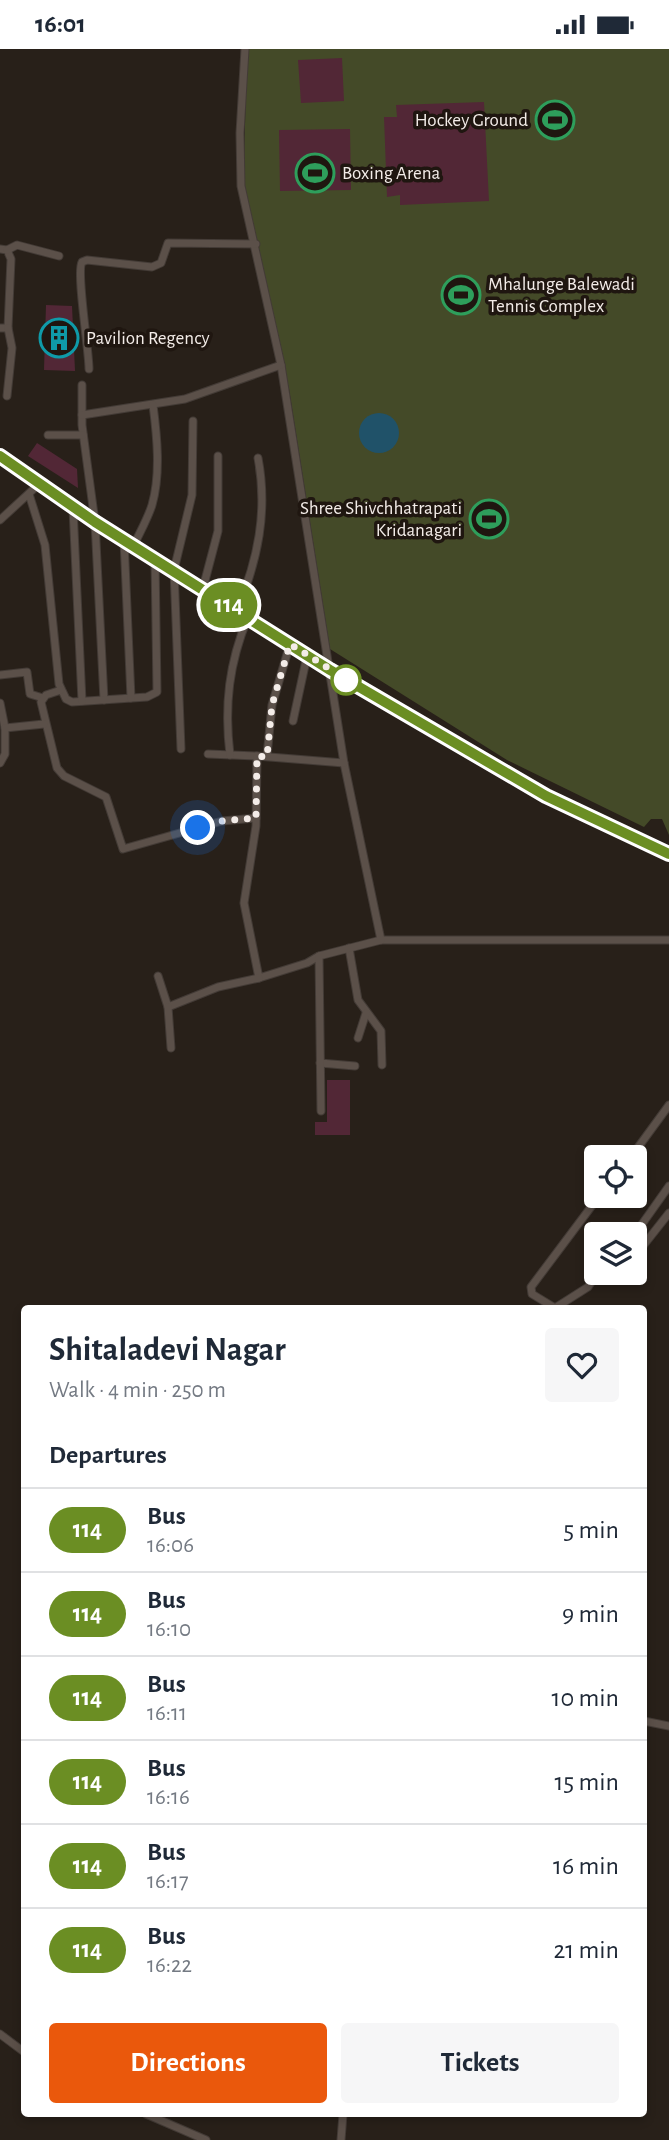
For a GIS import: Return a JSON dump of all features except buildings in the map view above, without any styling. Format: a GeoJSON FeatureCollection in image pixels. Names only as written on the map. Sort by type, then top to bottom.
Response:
{"type":"FeatureCollection","features":[{"type":"Feature","properties":{"kind":"main road"},"geometry":{"type":"LineString","coordinates":[[0,456],[73,508],[330,670],[546,796],[669,854]]}},
{"type":"Feature","properties":{"kind":"street"},"geometry":{"type":"LineString","coordinates":[[245,49],[240,169],[245,205],[256,244],[281,366],[344,763],[380,940]]}},
{"type":"Feature","properties":{"kind":"street"},"geometry":{"type":"LineString","coordinates":[[89,369],[86,322],[78,273],[82,262],[87,260],[152,267],[161,263],[168,243],[256,244]]}},
{"type":"Feature","properties":{"kind":"street"},"geometry":{"type":"LineString","coordinates":[[7,396],[12,348],[4,328],[11,259],[4,250],[17,245],[59,256]]}},
{"type":"Feature","properties":{"kind":"street"},"geometry":{"type":"LineString","coordinates":[[82,415],[186,398],[281,366]]}},
{"type":"Feature","properties":{"kind":"street"},"geometry":{"type":"LineString","coordinates":[[82,385],[83,435],[95,522],[104,700]]}},
{"type":"Feature","properties":{"kind":"street"},"geometry":{"type":"LineString","coordinates":[[131,698],[129,542],[152,505],[156,436],[153,405]]}},
{"type":"Feature","properties":{"kind":"street"},"geometry":{"type":"LineString","coordinates":[[181,749],[174,570],[192,495],[193,421]]}},
{"type":"Feature","properties":{"kind":"street"},"geometry":{"type":"LineString","coordinates":[[48,435],[83,435]]}},
{"type":"Feature","properties":{"kind":"street"},"geometry":{"type":"LineString","coordinates":[[203,588],[218,531],[218,456]]}},
{"type":"Feature","properties":{"kind":"street"},"geometry":{"type":"LineString","coordinates":[[237,610],[259,543],[263,507],[258,458]]}},
{"type":"Feature","properties":{"kind":"street"},"geometry":{"type":"LineString","coordinates":[[0,520],[38,485]]}},
{"type":"Feature","properties":{"kind":"street"},"geometry":{"type":"LineString","coordinates":[[29,494],[45,545],[61,690],[72,702],[153,696],[158,687],[155,558]]}},
{"type":"Feature","properties":{"kind":"street"},"geometry":{"type":"LineString","coordinates":[[73,508],[82,701]]}},
{"type":"Feature","properties":{"kind":"street"},"geometry":{"type":"LineString","coordinates":[[230,755],[226,722],[228,685],[234,654],[248,617]]}},
{"type":"Feature","properties":{"kind":"street"},"geometry":{"type":"LineString","coordinates":[[267,757],[272,705],[290,644]]}},
{"type":"Feature","properties":{"kind":"street"},"geometry":{"type":"LineString","coordinates":[[293,721],[307,656]]}},
{"type":"Feature","properties":{"kind":"street"},"geometry":{"type":"LineString","coordinates":[[0,675],[27,672],[30,694],[43,698],[61,690]]}},
{"type":"Feature","properties":{"kind":"street"},"geometry":{"type":"LineString","coordinates":[[43,698],[44,724],[61,773],[106,797],[124,850],[222,821],[256,818]]}},
{"type":"Feature","properties":{"kind":"street"},"geometry":{"type":"LineString","coordinates":[[0,703],[5,729],[5,754],[0,763]]}},
{"type":"Feature","properties":{"kind":"street"},"geometry":{"type":"LineString","coordinates":[[5,729],[44,724]]}},
{"type":"Feature","properties":{"kind":"street"},"geometry":{"type":"LineString","coordinates":[[208,754],[344,763]]}},
{"type":"Feature","properties":{"kind":"street"},"geometry":{"type":"LineString","coordinates":[[257,756],[256,818],[244,903],[259,978]]}},
{"type":"Feature","properties":{"kind":"street"},"geometry":{"type":"LineString","coordinates":[[168,1007],[218,987],[259,978],[307,963],[319,956],[380,940],[669,940]]}},
{"type":"Feature","properties":{"kind":"street"},"geometry":{"type":"LineString","coordinates":[[349,948],[358,1000],[380,1031],[382,1065]]}},
{"type":"Feature","properties":{"kind":"street"},"geometry":{"type":"LineString","coordinates":[[319,956],[321,1111]]}},
{"type":"Feature","properties":{"kind":"street"},"geometry":{"type":"LineString","coordinates":[[158,976],[168,1007],[172,1048]]}},
{"type":"Feature","properties":{"kind":"street"},"geometry":{"type":"LineString","coordinates":[[358,1038],[366,1013]]}},
{"type":"Feature","properties":{"kind":"street"},"geometry":{"type":"LineString","coordinates":[[320,1063],[355,1066]]}},
{"type":"Feature","properties":{"kind":"street"},"geometry":{"type":"LineString","coordinates":[[640,1145],[669,1105]]}},
{"type":"Feature","properties":{"kind":"street"},"geometry":{"type":"LineString","coordinates":[[644,1222],[669,1186]]}},
{"type":"Feature","properties":{"kind":"street"},"geometry":{"type":"LineString","coordinates":[[550,1305],[532,1294],[531,1287],[590,1208]]}},
{"type":"Feature","properties":{"kind":"street"},"geometry":{"type":"LineString","coordinates":[[647,1241],[669,1213]]}},
{"type":"Feature","properties":{"kind":"street"},"geometry":{"type":"LineString","coordinates":[[560,1305],[589,1285]]}},
{"type":"Feature","properties":{"kind":"street"},"geometry":{"type":"LineString","coordinates":[[647,1722],[669,1726]]}},
{"type":"Feature","properties":{"kind":"street"},"geometry":{"type":"LineString","coordinates":[[0,2034],[21,2050]]}},
{"type":"Feature","properties":{"kind":"street"},"geometry":{"type":"LineString","coordinates":[[153,2117],[206,2140]]}},
{"type":"Feature","properties":{"kind":"street"},"geometry":{"type":"LineString","coordinates":[[341,2140],[343,2117]]}},
{"type":"Feature","properties":{"kind":"green space","name":"Shree Shivchhatrapati Kridanagari"},"geometry":{"type":"Polygon","coordinates":[[[247,49],[669,49],[669,835],[662,819],[651,819],[644,827],[507,760],[330,649],[289,389],[243,198],[247,49]]]}},
{"type":"Feature","properties":{"kind":"water"},"geometry":{"type":"Polygon","coordinates":[[[379,413],[387,414],[393,419],[398,425],[398,441],[393,447],[387,452],[379,453],[371,452],[365,447],[360,441],[359,433],[360,425],[365,419],[371,414],[379,413]]]}},
{"type":"Feature","properties":{"kind":"bus line","name":"114"},"geometry":{"type":"LineString","coordinates":[[0,456],[38,485],[95,522],[330,670],[546,796],[669,854]]}},
{"type":"Feature","properties":{"kind":"place","name":"Hockey Ground"},"geometry":{"type":"Point","coordinates":[555,120]}},
{"type":"Feature","properties":{"kind":"place","name":"Boxing Arena"},"geometry":{"type":"Point","coordinates":[315,173]}},
{"type":"Feature","properties":{"kind":"place","name":"Mhalunge Balewadi Tennis Complex"},"geometry":{"type":"Point","coordinates":[461,295]}},
{"type":"Feature","properties":{"kind":"place","name":"Pavilion Regency"},"geometry":{"type":"Point","coordinates":[59,338]}},
{"type":"Feature","properties":{"kind":"place","name":"Shree Shivchhatrapati Kridanagari"},"geometry":{"type":"Point","coordinates":[489,519]}},
{"type":"Feature","properties":{"kind":"route"},"geometry":{"type":"LineString","coordinates":[[198,828],[222,821],[256,818],[257,756],[267,757],[272,705],[290,644],[352,683],[346,680]]}}]}
